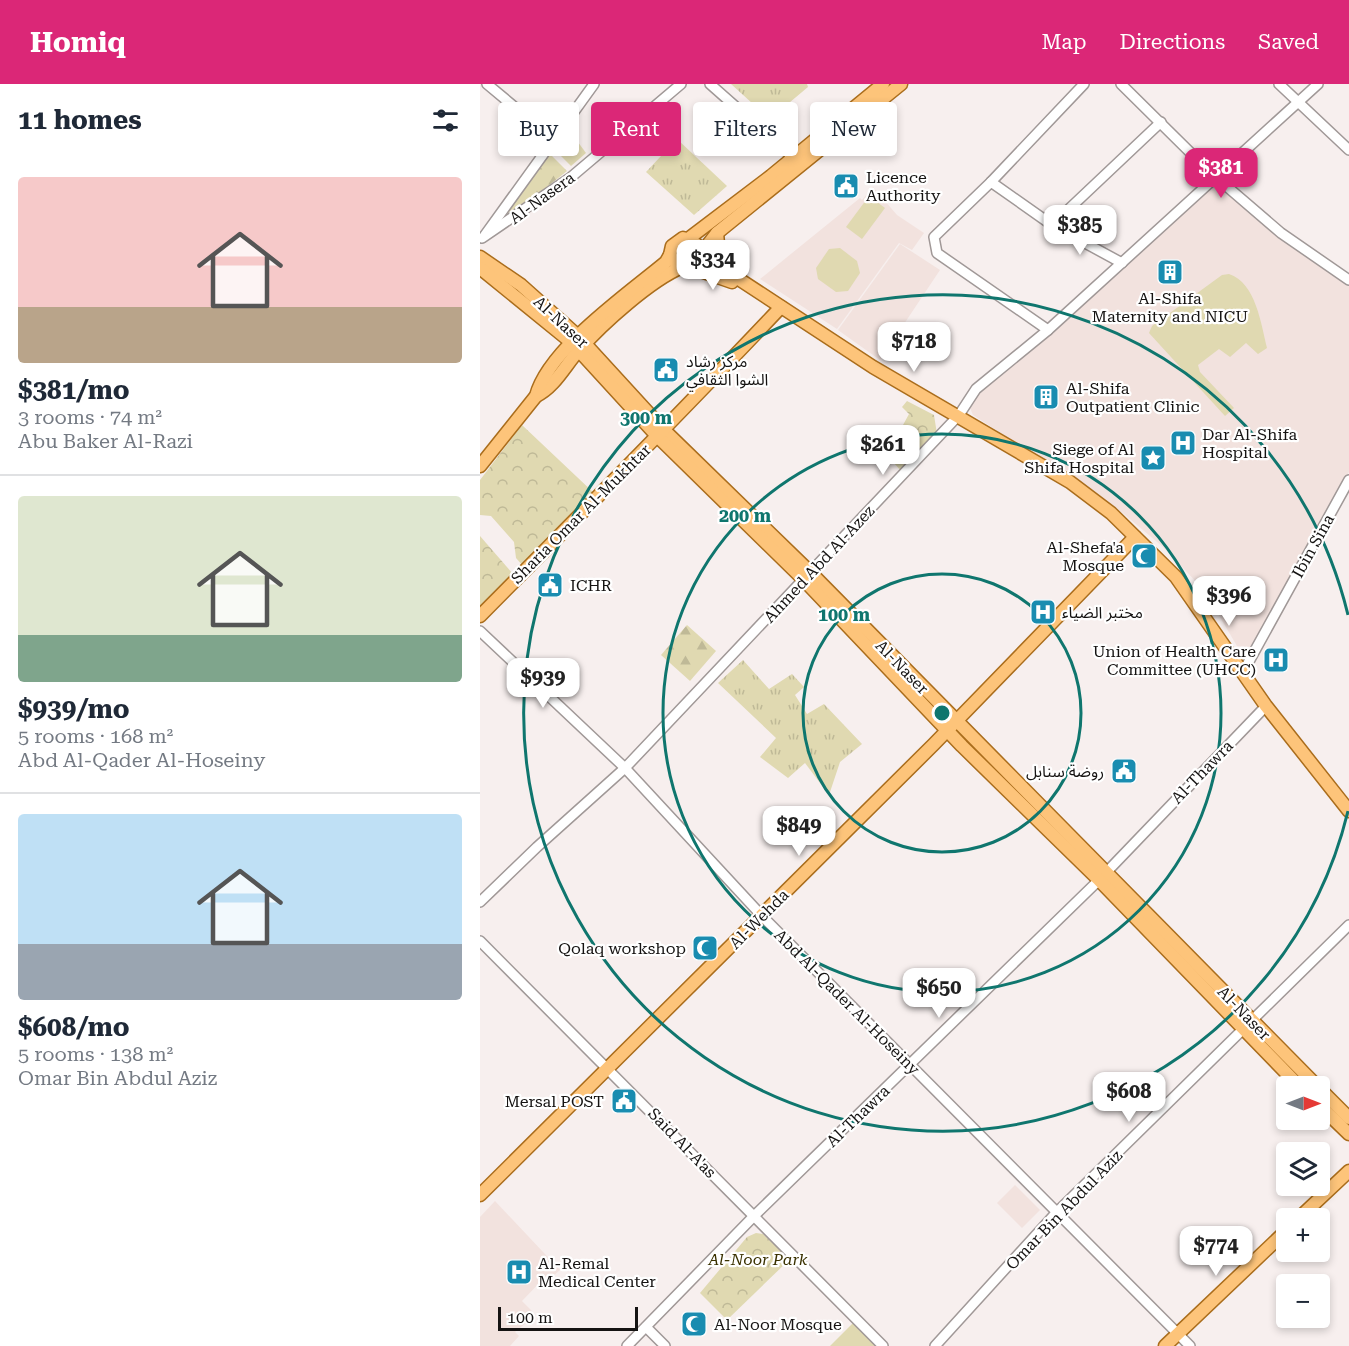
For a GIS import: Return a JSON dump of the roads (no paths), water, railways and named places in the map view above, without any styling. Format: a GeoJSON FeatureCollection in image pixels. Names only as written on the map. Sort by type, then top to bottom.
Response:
{"type":"FeatureCollection","features":[{"type":"Feature","properties":{"kind":"main road"},"geometry":{"type":"LineString","coordinates":[[578,343],[670,272],[696,262],[699,253],[717,232],[883,84]]}},
{"type":"Feature","properties":{"kind":"main road"},"geometry":{"type":"LineString","coordinates":[[480,466],[536,396],[539,383],[578,343],[666,262],[675,242],[688,239],[901,84]]}},
{"type":"Feature","properties":{"kind":"main road"},"geometry":{"type":"LineString","coordinates":[[717,232],[722,266],[741,283]]}},
{"type":"Feature","properties":{"kind":"main road"},"geometry":{"type":"LineString","coordinates":[[688,239],[696,244],[699,253],[741,283],[873,367],[959,415],[1070,482],[1111,513],[1176,577],[1242,674],[1345,808]]}},
{"type":"Feature","properties":{"kind":"main road"},"geometry":{"type":"LineString","coordinates":[[670,255],[674,264],[741,283]]}},
{"type":"Feature","properties":{"kind":"main road","name":"Al-Naser"},"geometry":{"type":"LineString","coordinates":[[480,257],[521,285],[578,343],[661,434],[808,577],[952,726],[1103,876],[1248,1027],[1290,1076]]}},
{"type":"Feature","properties":{"kind":"main road"},"geometry":{"type":"LineString","coordinates":[[480,268],[578,343]]}},
{"type":"Feature","properties":{"kind":"main road","name":"Sharia Omar Al-Mukhtar"},"geometry":{"type":"LineString","coordinates":[[480,616],[661,434],[781,307]]}},
{"type":"Feature","properties":{"kind":"main road","name":"Al-Wehda"},"geometry":{"type":"LineString","coordinates":[[480,1195],[610,1069],[952,726],[1135,537]]}},
{"type":"Feature","properties":{"kind":"main road","name":"Al-Naser"},"geometry":{"type":"LineString","coordinates":[[1248,1027],[1304,1076]]}},
{"type":"Feature","properties":{"kind":"main road","name":"Al-Naser"},"geometry":{"type":"LineString","coordinates":[[1330,1100],[1349,1118]]}},
{"type":"Feature","properties":{"kind":"main road"},"geometry":{"type":"LineString","coordinates":[[1330,1116],[1349,1134]]}},
{"type":"Feature","properties":{"kind":"main road"},"geometry":{"type":"LineString","coordinates":[[1310,1208],[1349,1171]]}},
{"type":"Feature","properties":{"kind":"main road"},"geometry":{"type":"LineString","coordinates":[[1165,1346],[1276,1240]]}},
{"type":"Feature","properties":{"kind":"street"},"geometry":{"type":"LineString","coordinates":[[487,84],[509,102]]}},
{"type":"Feature","properties":{"kind":"street"},"geometry":{"type":"LineString","coordinates":[[579,105],[594,84]]}},
{"type":"Feature","properties":{"kind":"street","name":"Al-Nasera"},"geometry":{"type":"LineString","coordinates":[[481,239],[570,178],[681,84]]}},
{"type":"Feature","properties":{"kind":"street"},"geometry":{"type":"LineString","coordinates":[[710,84],[797,161]]}},
{"type":"Feature","properties":{"kind":"street"},"geometry":{"type":"LineString","coordinates":[[1048,330],[1001,299],[934,249],[934,237],[991,182],[1084,84]]}},
{"type":"Feature","properties":{"kind":"street"},"geometry":{"type":"LineString","coordinates":[[1121,84],[1216,177],[1281,233],[1349,280]]}},
{"type":"Feature","properties":{"kind":"street"},"geometry":{"type":"LineString","coordinates":[[1279,84],[1349,150]]}},
{"type":"Feature","properties":{"kind":"street","name":"Ahmed Abd Al-Azez"},"geometry":{"type":"LineString","coordinates":[[480,902],[624,768],[808,577],[959,415],[976,389],[1048,330],[1318,84]]}},
{"type":"Feature","properties":{"kind":"street"},"geometry":{"type":"LineString","coordinates":[[1052,225],[1161,122]]}},
{"type":"Feature","properties":{"kind":"street"},"geometry":{"type":"LineString","coordinates":[[481,239],[541,156]]}},
{"type":"Feature","properties":{"kind":"street"},"geometry":{"type":"LineString","coordinates":[[991,182],[1052,225],[1122,263]]}},
{"type":"Feature","properties":{"kind":"street","name":"Ibin Sina"},"geometry":{"type":"LineString","coordinates":[[1242,674],[1349,480]]}},
{"type":"Feature","properties":{"kind":"street","name":"Abd Al-Qader Al-Hoseiny"},"geometry":{"type":"LineString","coordinates":[[480,631],[624,768],[762,916],[1190,1346]]}},
{"type":"Feature","properties":{"kind":"street","name":"Al-Thawra"},"geometry":{"type":"LineString","coordinates":[[627,1346],[754,1216],[1103,876],[1266,706]]}},
{"type":"Feature","properties":{"kind":"street"},"geometry":{"type":"LineString","coordinates":[[1345,808],[1349,793]]}},
{"type":"Feature","properties":{"kind":"street","name":"Omar Bin Abdul Aziz"},"geometry":{"type":"LineString","coordinates":[[935,1346],[1056,1213],[1248,1027],[1349,925]]}},
{"type":"Feature","properties":{"kind":"street","name":"Said Al-A'as"},"geometry":{"type":"LineString","coordinates":[[480,941],[610,1069],[883,1346]]}},
{"type":"Feature","properties":{"kind":"street"},"geometry":{"type":"LineString","coordinates":[[646,1327],[665,1346]]}},
{"type":"Feature","properties":{"kind":"place","name":"Licence Authority"},"geometry":{"type":"Point","coordinates":[846,186]}},
{"type":"Feature","properties":{"kind":"place","name":"Al-Shifa Maternity and NICU"},"geometry":{"type":"Point","coordinates":[1170,272]}},
{"type":"Feature","properties":{"kind":"place","name":"مركز رشاد الشوا الثقافي"},"geometry":{"type":"Point","coordinates":[666,370]}},
{"type":"Feature","properties":{"kind":"place","name":"Al-Shifa Outpatient Clinic"},"geometry":{"type":"Point","coordinates":[1046,397]}},
{"type":"Feature","properties":{"kind":"place","name":"Dar Al-Shifa Hospital"},"geometry":{"type":"Point","coordinates":[1183,443]}},
{"type":"Feature","properties":{"kind":"place","name":"Siege of Al Shifa Hospital"},"geometry":{"type":"Point","coordinates":[1153,458]}},
{"type":"Feature","properties":{"kind":"place","name":"Al-Shefa'a Mosque"},"geometry":{"type":"Point","coordinates":[1144,556]}},
{"type":"Feature","properties":{"kind":"place","name":"ICHR"},"geometry":{"type":"Point","coordinates":[550,585]}},
{"type":"Feature","properties":{"kind":"place","name":"مختبر الضياء"},"geometry":{"type":"Point","coordinates":[1043,612]}},
{"type":"Feature","properties":{"kind":"place","name":"Union of Health Care Committee (UHCC)"},"geometry":{"type":"Point","coordinates":[1276,660]}},
{"type":"Feature","properties":{"kind":"place","name":"روضة سنابل"},"geometry":{"type":"Point","coordinates":[1124,771]}},
{"type":"Feature","properties":{"kind":"place","name":"Qolaq workshop"},"geometry":{"type":"Point","coordinates":[705,948]}},
{"type":"Feature","properties":{"kind":"place","name":"Mersal POST"},"geometry":{"type":"Point","coordinates":[624,1101]}},
{"type":"Feature","properties":{"kind":"place","name":"Al-Remal Medical Center"},"geometry":{"type":"Point","coordinates":[519,1272]}},
{"type":"Feature","properties":{"kind":"place","name":"Al-Noor Mosque"},"geometry":{"type":"Point","coordinates":[694,1324]}},
{"type":"Feature","properties":{"kind":"park label","name":"Al-Noor Park"},"geometry":{"type":"Point","coordinates":[758,1259]}}]}
